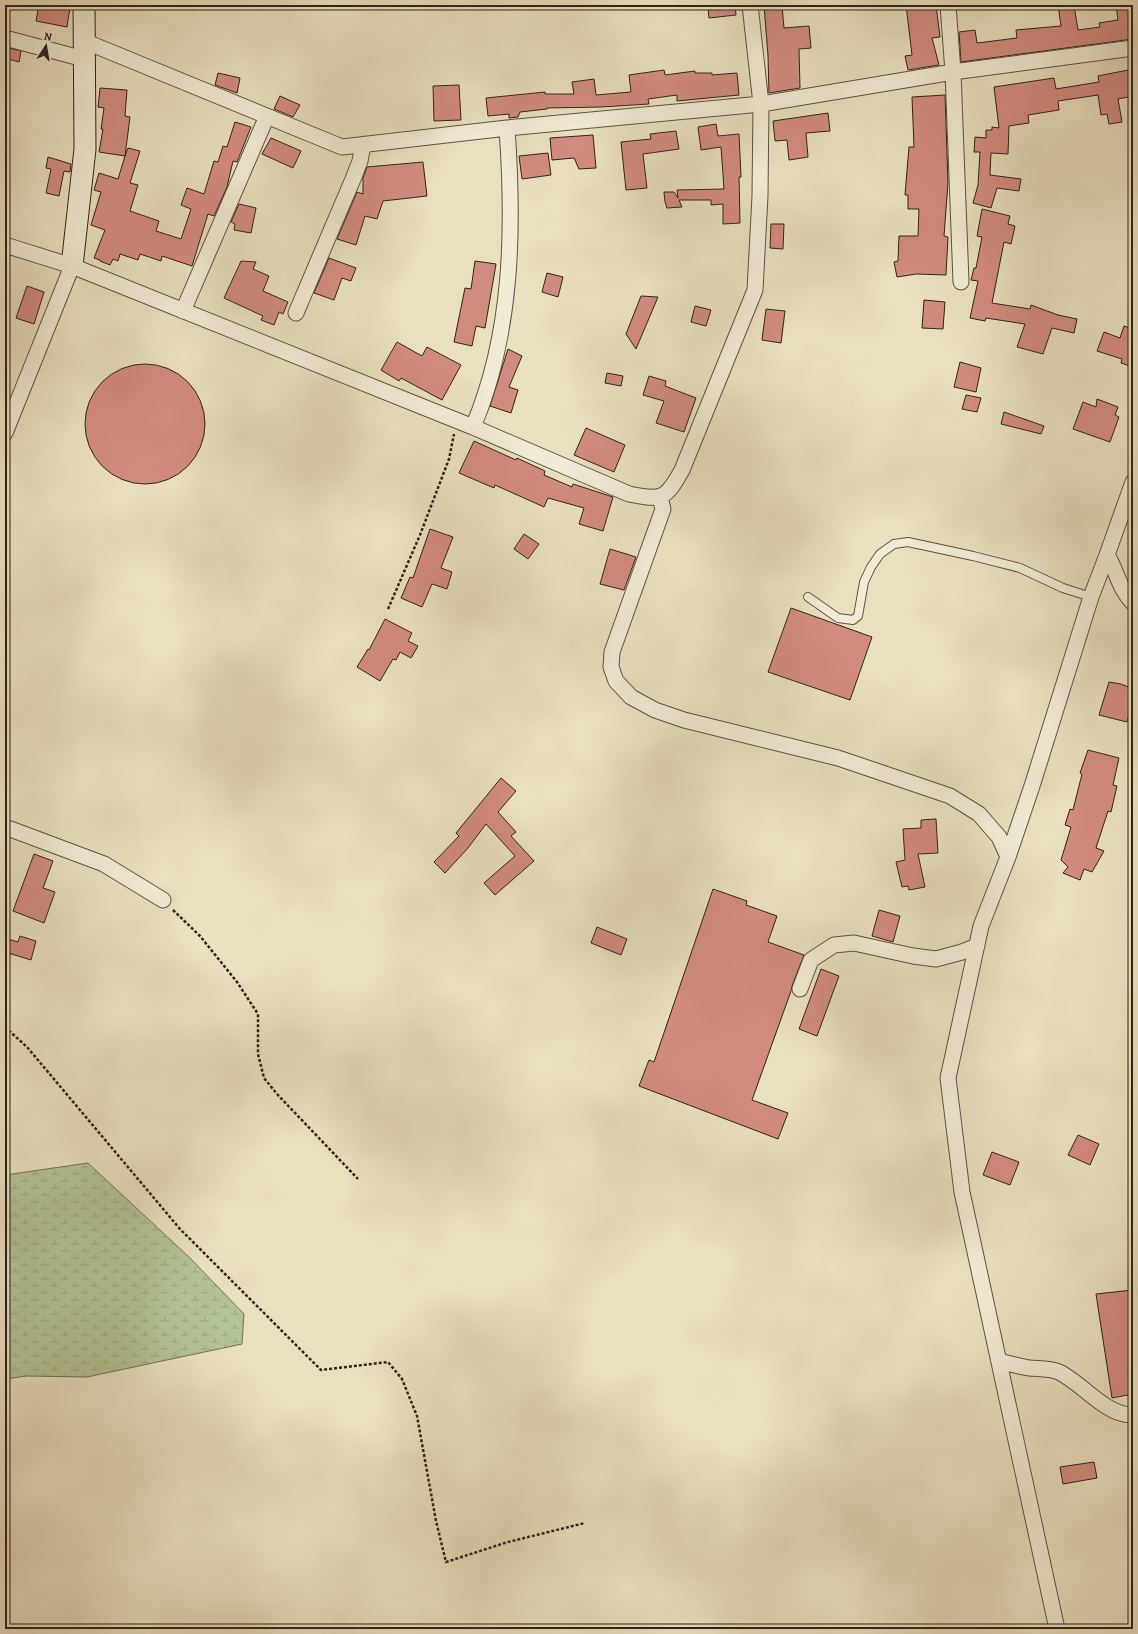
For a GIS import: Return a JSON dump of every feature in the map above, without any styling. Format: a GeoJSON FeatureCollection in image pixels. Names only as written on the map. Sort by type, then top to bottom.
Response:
{"type":"FeatureCollection","features":[{"type":"Feature","properties":{"kind":"street"},"geometry":{"type":"LineString","coordinates":[[5,433],[72,266],[85,149],[84,5]]}},
{"type":"Feature","properties":{"kind":"street"},"geometry":{"type":"LineString","coordinates":[[5,245],[72,266],[456,420],[629,494],[645,498],[660,497],[668,492],[674,485],[682,470],[755,290],[760,196],[761,104],[750,5]]}},
{"type":"Feature","properties":{"kind":"street"},"geometry":{"type":"LineString","coordinates":[[948,5],[953,72],[961,282]]}},
{"type":"Feature","properties":{"kind":"street"},"geometry":{"type":"LineString","coordinates":[[5,38],[84,50],[267,116],[342,147],[507,128],[761,104],[953,72],[1133,48]]}},
{"type":"Feature","properties":{"kind":"street"},"geometry":{"type":"LineString","coordinates":[[183,311],[267,116]]}},
{"type":"Feature","properties":{"kind":"street"},"geometry":{"type":"LineString","coordinates":[[473,427],[494,368],[506,285],[511,205],[507,128]]}},
{"type":"Feature","properties":{"kind":"street"},"geometry":{"type":"LineString","coordinates":[[296,313],[353,179],[360,161],[363,145]]}},
{"type":"Feature","properties":{"kind":"street"},"geometry":{"type":"LineString","coordinates":[[1057,1629],[962,1192],[948,1078],[981,926],[1008,857],[1091,597],[1133,482]]}},
{"type":"Feature","properties":{"kind":"street"},"geometry":{"type":"LineString","coordinates":[[660,497],[663,509],[612,652],[611,667],[616,681],[631,696],[655,710],[684,720],[838,758],[950,796],[979,814],[999,837],[1008,857]]}},
{"type":"Feature","properties":{"kind":"street"},"geometry":{"type":"LineString","coordinates":[[1107,555],[1115,567],[1121,588],[1133,603]]}},
{"type":"Feature","properties":{"kind":"street"},"geometry":{"type":"LineString","coordinates":[[5,827],[104,864],[163,900]]}},
{"type":"Feature","properties":{"kind":"street"},"geometry":{"type":"LineString","coordinates":[[800,989],[811,960],[834,946],[854,944],[936,960],[977,946]]}},
{"type":"Feature","properties":{"kind":"street"},"geometry":{"type":"LineString","coordinates":[[999,1361],[1018,1366],[1048,1369],[1060,1373],[1098,1401],[1126,1416],[1133,1415]]}},
{"type":"Feature","properties":{"kind":"lane"},"geometry":{"type":"LineString","coordinates":[[808,597],[838,618],[853,620],[858,616],[864,582],[871,567],[880,554],[894,544],[908,542],[1020,568],[1063,588],[1091,597]]}},
{"type":"Feature","properties":{"kind":"path"},"geometry":{"type":"LineString","coordinates":[[388,609],[420,535],[449,460],[456,420]]}},
{"type":"Feature","properties":{"kind":"path"},"geometry":{"type":"LineString","coordinates":[[163,900],[200,936],[237,982],[258,1014],[258,1054],[264,1078],[277,1094],[358,1178]]}},
{"type":"Feature","properties":{"kind":"path"},"geometry":{"type":"LineString","coordinates":[[5,1028],[27,1047],[180,1229],[321,1370],[388,1362],[402,1379],[417,1416],[436,1522],[446,1562],[508,1542],[585,1523]]}},
{"type":"Feature","properties":{"kind":"green space"},"geometry":{"type":"Polygon","coordinates":[[[88,1163],[190,1258],[244,1314],[242,1344],[87,1377],[27,1376],[5,1379],[5,1175],[88,1163]]]}},
{"type":"Feature","properties":{"kind":"building"},"geometry":{"type":"Polygon","coordinates":[[[39,5],[60,5],[70,7],[67,27],[36,21],[39,5]]]}},
{"type":"Feature","properties":{"kind":"building"},"geometry":{"type":"Polygon","coordinates":[[[720,5],[735,5],[736,15],[709,18],[708,8],[720,5]]]}},
{"type":"Feature","properties":{"kind":"building"},"geometry":{"type":"Polygon","coordinates":[[[764,5],[782,5],[784,28],[809,26],[811,48],[799,49],[800,88],[769,93],[764,5]]]}},
{"type":"Feature","properties":{"kind":"building"},"geometry":{"type":"Polygon","coordinates":[[[906,5],[936,5],[940,37],[932,38],[939,65],[908,70],[905,56],[912,55],[906,5]]]}},
{"type":"Feature","properties":{"kind":"building"},"geometry":{"type":"Polygon","coordinates":[[[1058,5],[1074,5],[1078,30],[1100,27],[1099,23],[1118,20],[1116,5],[1133,5],[1133,39],[961,62],[959,32],[975,30],[977,43],[1017,38],[1016,30],[1061,26],[1058,5]]]}},
{"type":"Feature","properties":{"kind":"building"},"geometry":{"type":"Polygon","coordinates":[[[5,47],[21,51],[19,62],[5,58],[5,47]]]}},
{"type":"Feature","properties":{"kind":"building"},"geometry":{"type":"Polygon","coordinates":[[[1133,69],[1133,96],[1118,99],[1122,122],[1109,124],[1107,114],[1101,115],[1098,95],[1058,101],[1059,110],[1028,115],[1029,123],[1009,126],[1008,154],[991,153],[990,175],[1021,179],[1019,191],[997,188],[991,208],[973,203],[978,185],[980,152],[974,152],[975,137],[986,138],[986,130],[992,130],[992,127],[999,128],[994,87],[1054,78],[1056,89],[1099,82],[1098,76],[1133,69]]]}},
{"type":"Feature","properties":{"kind":"building"},"geometry":{"type":"Polygon","coordinates":[[[664,70],[665,75],[695,71],[695,73],[712,73],[712,75],[737,73],[739,95],[677,101],[677,95],[648,99],[649,104],[547,108],[520,112],[518,117],[509,118],[509,114],[488,116],[486,98],[545,92],[545,94],[574,94],[572,82],[594,79],[596,95],[631,92],[629,75],[664,70]]]}},
{"type":"Feature","properties":{"kind":"building"},"geometry":{"type":"Polygon","coordinates":[[[218,73],[240,78],[237,93],[215,85],[218,73]]]}},
{"type":"Feature","properties":{"kind":"building"},"geometry":{"type":"Polygon","coordinates":[[[459,85],[461,120],[434,121],[433,86],[459,85]]]}},
{"type":"Feature","properties":{"kind":"building"},"geometry":{"type":"Polygon","coordinates":[[[100,88],[127,90],[125,116],[130,117],[125,156],[99,152],[103,129],[101,129],[104,108],[98,107],[100,88]]]}},
{"type":"Feature","properties":{"kind":"building"},"geometry":{"type":"Polygon","coordinates":[[[945,95],[948,183],[944,236],[948,237],[946,275],[916,274],[897,277],[894,262],[898,261],[899,236],[918,236],[919,209],[908,209],[908,195],[905,195],[909,147],[914,147],[912,97],[945,95]]]}},
{"type":"Feature","properties":{"kind":"building"},"geometry":{"type":"Polygon","coordinates":[[[280,96],[300,105],[293,117],[274,109],[280,96]]]}},
{"type":"Feature","properties":{"kind":"building"},"geometry":{"type":"Polygon","coordinates":[[[828,113],[830,131],[806,133],[808,157],[789,160],[787,140],[775,141],[773,121],[828,113]]]}},
{"type":"Feature","properties":{"kind":"building"},"geometry":{"type":"Polygon","coordinates":[[[235,122],[251,127],[237,162],[233,161],[227,187],[214,216],[208,214],[192,266],[162,256],[161,261],[140,254],[138,260],[120,254],[118,261],[113,259],[110,265],[94,258],[105,230],[91,225],[101,192],[94,190],[99,173],[118,179],[128,148],[140,151],[130,183],[138,185],[130,211],[159,221],[156,231],[181,239],[191,209],[181,205],[187,188],[204,194],[214,161],[218,162],[223,146],[227,147],[235,122]]]}},
{"type":"Feature","properties":{"kind":"building"},"geometry":{"type":"Polygon","coordinates":[[[716,124],[718,136],[739,134],[741,177],[739,177],[740,223],[723,224],[723,204],[711,205],[711,200],[679,200],[682,207],[667,208],[665,202],[664,192],[674,192],[678,198],[677,190],[724,189],[721,147],[701,150],[698,127],[716,124]]]}},
{"type":"Feature","properties":{"kind":"building"},"geometry":{"type":"Polygon","coordinates":[[[676,131],[679,149],[643,154],[647,188],[626,190],[621,142],[651,139],[650,134],[676,131]]]}},
{"type":"Feature","properties":{"kind":"building"},"geometry":{"type":"Polygon","coordinates":[[[593,135],[596,168],[579,169],[574,158],[552,160],[550,138],[593,135]]]}},
{"type":"Feature","properties":{"kind":"building"},"geometry":{"type":"Polygon","coordinates":[[[271,138],[301,151],[293,168],[262,154],[271,138]]]}},
{"type":"Feature","properties":{"kind":"building"},"geometry":{"type":"Polygon","coordinates":[[[548,153],[551,175],[522,179],[519,156],[548,153]]]}},
{"type":"Feature","properties":{"kind":"building"},"geometry":{"type":"Polygon","coordinates":[[[48,157],[71,164],[70,172],[64,171],[59,196],[46,193],[51,169],[46,168],[48,157]]]}},
{"type":"Feature","properties":{"kind":"building"},"geometry":{"type":"Polygon","coordinates":[[[423,162],[427,196],[383,201],[377,219],[365,216],[356,245],[337,239],[357,192],[363,194],[363,178],[367,167],[423,162]]]}},
{"type":"Feature","properties":{"kind":"building"},"geometry":{"type":"Polygon","coordinates":[[[239,204],[256,208],[251,233],[234,230],[235,224],[231,222],[239,204]]]}},
{"type":"Feature","properties":{"kind":"building"},"geometry":{"type":"Polygon","coordinates":[[[982,209],[1010,216],[1008,224],[1015,226],[1011,244],[1004,242],[992,303],[1030,309],[1031,305],[1058,315],[1077,319],[1074,333],[1052,328],[1043,354],[1017,347],[1025,324],[986,318],[985,321],[970,318],[978,281],[971,280],[974,268],[976,268],[982,237],[977,236],[982,209]]]}},
{"type":"Feature","properties":{"kind":"building"},"geometry":{"type":"Polygon","coordinates":[[[771,224],[784,224],[783,249],[770,248],[771,224]]]}},
{"type":"Feature","properties":{"kind":"building"},"geometry":{"type":"Polygon","coordinates":[[[329,258],[356,268],[351,281],[342,278],[334,300],[314,293],[329,258]]]}},
{"type":"Feature","properties":{"kind":"building"},"geometry":{"type":"Polygon","coordinates":[[[241,261],[256,262],[253,269],[269,276],[263,291],[288,302],[283,314],[279,312],[274,325],[261,320],[263,316],[224,298],[241,261]]]}},
{"type":"Feature","properties":{"kind":"building"},"geometry":{"type":"Polygon","coordinates":[[[475,261],[496,264],[485,328],[476,326],[472,346],[454,342],[465,288],[471,289],[475,261]]]}},
{"type":"Feature","properties":{"kind":"building"},"geometry":{"type":"Polygon","coordinates":[[[547,273],[563,277],[558,297],[542,292],[547,273]]]}},
{"type":"Feature","properties":{"kind":"building"},"geometry":{"type":"Polygon","coordinates":[[[27,286],[44,292],[34,324],[16,318],[27,286]]]}},
{"type":"Feature","properties":{"kind":"building"},"geometry":{"type":"Polygon","coordinates":[[[641,296],[658,297],[636,349],[626,334],[641,296]]]}},
{"type":"Feature","properties":{"kind":"building"},"geometry":{"type":"Polygon","coordinates":[[[924,300],[945,302],[943,329],[922,328],[924,300]]]}},
{"type":"Feature","properties":{"kind":"building"},"geometry":{"type":"Polygon","coordinates":[[[695,306],[711,310],[706,326],[691,322],[695,306]]]}},
{"type":"Feature","properties":{"kind":"building"},"geometry":{"type":"Polygon","coordinates":[[[766,309],[785,311],[781,343],[762,340],[766,309]]]}},
{"type":"Feature","properties":{"kind":"building"},"geometry":{"type":"Polygon","coordinates":[[[1124,326],[1133,329],[1133,367],[1121,363],[1122,359],[1097,351],[1104,332],[1120,338],[1124,326]]]}},
{"type":"Feature","properties":{"kind":"building"},"geometry":{"type":"Polygon","coordinates":[[[397,342],[422,356],[427,347],[461,365],[442,400],[401,378],[399,381],[381,370],[397,342]]]}},
{"type":"Feature","properties":{"kind":"building"},"geometry":{"type":"Polygon","coordinates":[[[508,349],[522,356],[509,387],[518,390],[511,413],[490,406],[508,349]]]}},
{"type":"Feature","properties":{"kind":"building"},"geometry":{"type":"Polygon","coordinates":[[[960,362],[981,368],[976,392],[954,387],[960,362]]]}},
{"type":"Feature","properties":{"kind":"building"},"geometry":{"type":"Polygon","coordinates":[[[145,364],[168,368],[188,381],[201,401],[205,424],[201,447],[188,467],[168,480],[145,484],[122,480],[102,467],[89,447],[85,424],[89,401],[102,381],[122,368],[145,364]]]}},
{"type":"Feature","properties":{"kind":"building"},"geometry":{"type":"Polygon","coordinates":[[[607,373],[623,376],[621,386],[605,383],[607,373]]]}},
{"type":"Feature","properties":{"kind":"building"},"geometry":{"type":"Polygon","coordinates":[[[649,376],[666,381],[665,386],[696,398],[684,432],[656,423],[664,401],[643,395],[649,376]]]}},
{"type":"Feature","properties":{"kind":"building"},"geometry":{"type":"Polygon","coordinates":[[[966,395],[981,398],[977,412],[962,409],[966,395]]]}},
{"type":"Feature","properties":{"kind":"building"},"geometry":{"type":"Polygon","coordinates":[[[1097,399],[1118,407],[1115,415],[1119,417],[1110,442],[1073,429],[1083,402],[1096,407],[1097,399]]]}},
{"type":"Feature","properties":{"kind":"building"},"geometry":{"type":"Polygon","coordinates":[[[1004,412],[1044,426],[1041,434],[1001,424],[1004,412]]]}},
{"type":"Feature","properties":{"kind":"building"},"geometry":{"type":"Polygon","coordinates":[[[586,428],[625,445],[614,472],[574,455],[586,428]]]}},
{"type":"Feature","properties":{"kind":"building"},"geometry":{"type":"Polygon","coordinates":[[[474,441],[545,471],[544,475],[572,487],[573,484],[613,497],[603,531],[579,524],[584,508],[548,498],[544,507],[495,485],[494,488],[459,473],[474,441]]]}},
{"type":"Feature","properties":{"kind":"building"},"geometry":{"type":"Polygon","coordinates":[[[430,529],[453,537],[441,568],[452,572],[447,589],[432,584],[422,607],[401,598],[410,577],[413,578],[430,529]]]}},
{"type":"Feature","properties":{"kind":"building"},"geometry":{"type":"Polygon","coordinates":[[[524,534],[539,544],[528,559],[514,549],[524,534]]]}},
{"type":"Feature","properties":{"kind":"building"},"geometry":{"type":"Polygon","coordinates":[[[610,549],[636,557],[624,590],[600,584],[610,549]]]}},
{"type":"Feature","properties":{"kind":"building"},"geometry":{"type":"Polygon","coordinates":[[[791,608],[872,637],[850,700],[768,672],[791,608]]]}},
{"type":"Feature","properties":{"kind":"building"},"geometry":{"type":"Polygon","coordinates":[[[385,619],[412,633],[408,641],[418,646],[411,658],[400,652],[396,660],[393,659],[380,681],[357,667],[368,649],[369,650],[385,619]]]}},
{"type":"Feature","properties":{"kind":"building"},"geometry":{"type":"Polygon","coordinates":[[[1109,682],[1121,684],[1133,689],[1133,700],[1127,722],[1099,715],[1109,682]]]}},
{"type":"Feature","properties":{"kind":"building"},"geometry":{"type":"Polygon","coordinates":[[[1088,750],[1119,758],[1113,785],[1117,786],[1111,812],[1108,811],[1096,848],[1104,851],[1092,872],[1084,869],[1080,880],[1063,873],[1068,867],[1061,860],[1071,827],[1065,825],[1070,809],[1073,810],[1082,774],[1080,773],[1088,750]]]}},
{"type":"Feature","properties":{"kind":"building"},"geometry":{"type":"Polygon","coordinates":[[[501,778],[516,791],[498,812],[516,832],[511,836],[534,861],[495,895],[484,883],[515,856],[486,824],[468,848],[445,873],[434,862],[459,836],[456,833],[501,778]]]}},
{"type":"Feature","properties":{"kind":"building"},"geometry":{"type":"Polygon","coordinates":[[[936,819],[938,853],[918,854],[925,887],[909,890],[908,886],[902,887],[896,862],[905,860],[903,829],[921,828],[921,820],[936,819]]]}},
{"type":"Feature","properties":{"kind":"building"},"geometry":{"type":"Polygon","coordinates":[[[34,854],[53,861],[43,888],[55,892],[44,923],[13,911],[34,854]]]}},
{"type":"Feature","properties":{"kind":"building"},"geometry":{"type":"Polygon","coordinates":[[[713,889],[747,901],[746,905],[777,916],[768,942],[804,955],[752,1100],[788,1113],[778,1139],[639,1086],[649,1060],[654,1062],[713,889]]]}},
{"type":"Feature","properties":{"kind":"building"},"geometry":{"type":"Polygon","coordinates":[[[879,910],[900,916],[893,942],[872,936],[879,910]]]}},
{"type":"Feature","properties":{"kind":"building"},"geometry":{"type":"Polygon","coordinates":[[[597,927],[627,939],[621,955],[591,943],[597,927]]]}},
{"type":"Feature","properties":{"kind":"building"},"geometry":{"type":"Polygon","coordinates":[[[20,936],[36,941],[31,960],[5,952],[5,938],[18,942],[20,936]]]}},
{"type":"Feature","properties":{"kind":"building"},"geometry":{"type":"Polygon","coordinates":[[[821,969],[839,976],[817,1036],[799,1029],[821,969]]]}},
{"type":"Feature","properties":{"kind":"building"},"geometry":{"type":"Polygon","coordinates":[[[1078,1135],[1099,1144],[1090,1165],[1068,1155],[1078,1135]]]}},
{"type":"Feature","properties":{"kind":"building"},"geometry":{"type":"Polygon","coordinates":[[[992,1152],[1019,1162],[1010,1185],[983,1175],[992,1152]]]}},
{"type":"Feature","properties":{"kind":"building"},"geometry":{"type":"Polygon","coordinates":[[[1133,1290],[1133,1394],[1112,1398],[1096,1294],[1133,1290]]]}},
{"type":"Feature","properties":{"kind":"building"},"geometry":{"type":"Polygon","coordinates":[[[1094,1462],[1097,1478],[1063,1484],[1060,1467],[1094,1462]]]}}]}
